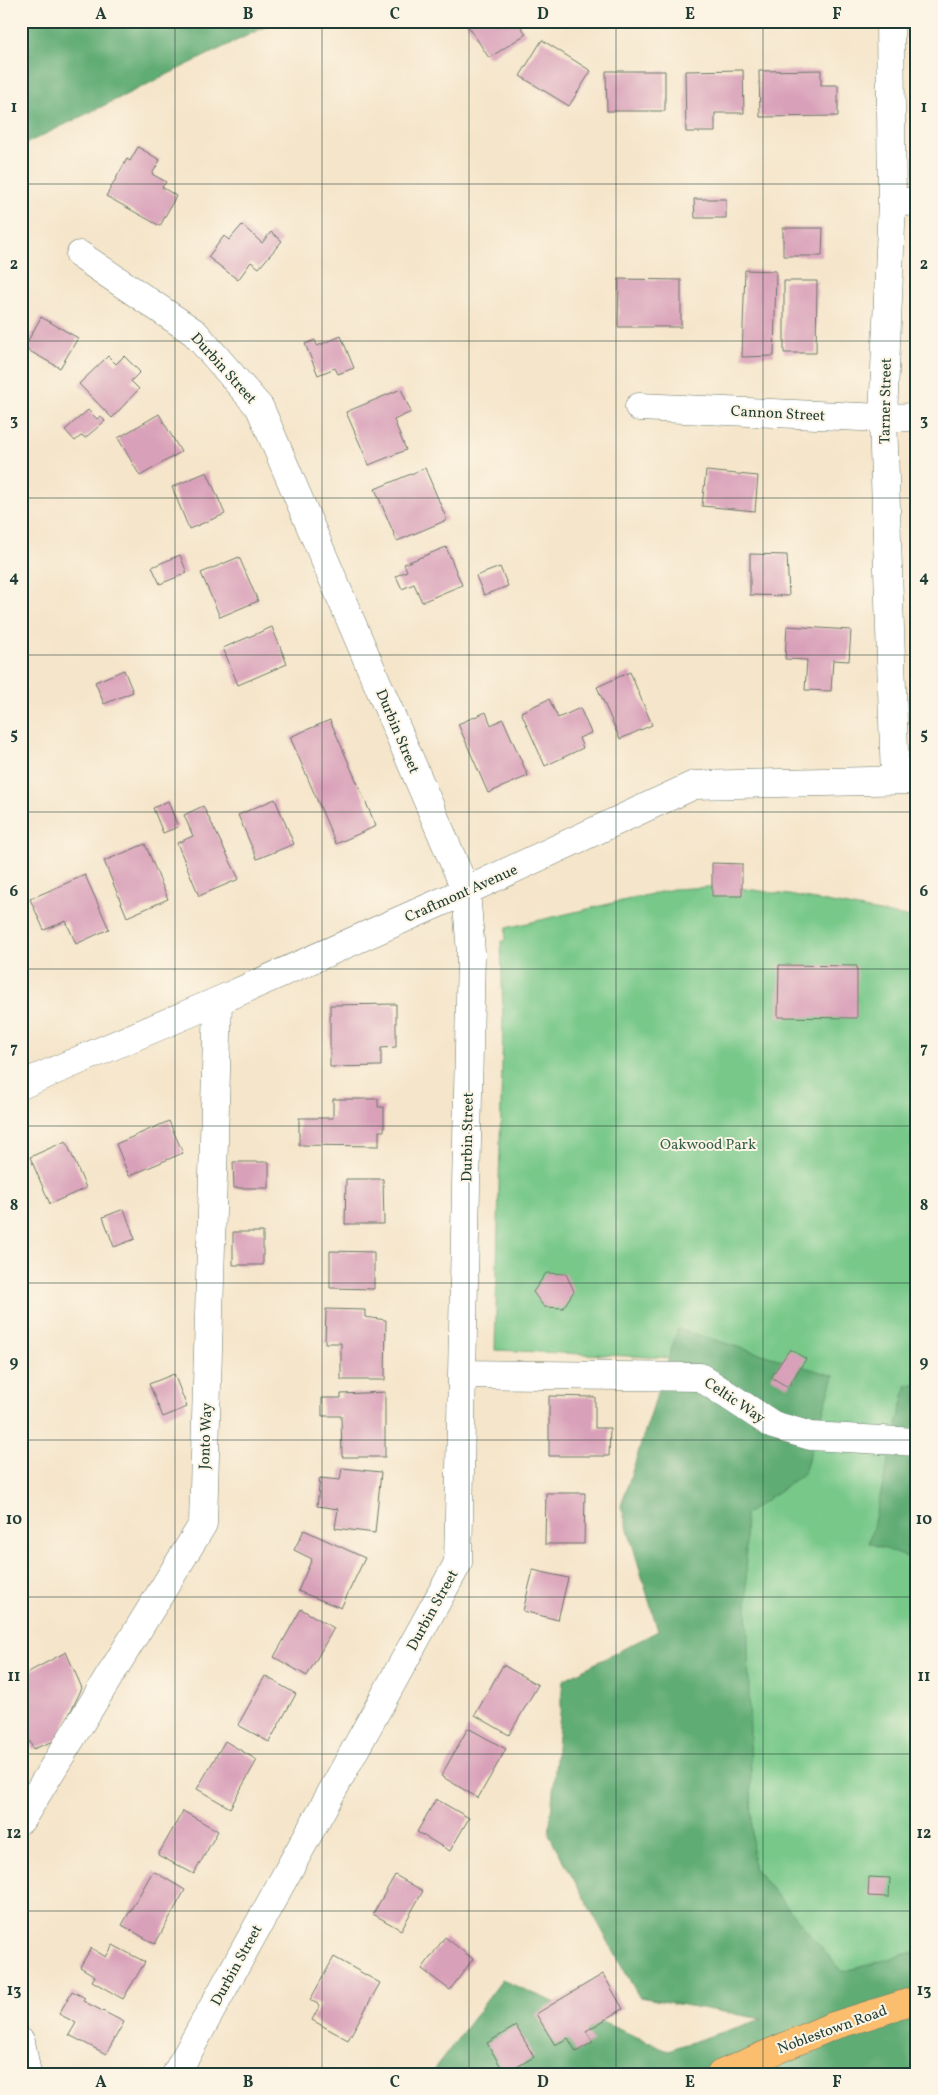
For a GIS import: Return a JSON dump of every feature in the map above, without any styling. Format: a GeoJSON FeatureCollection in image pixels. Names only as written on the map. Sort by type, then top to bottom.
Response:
{"type":"FeatureCollection","features":[{"type":"Feature","properties":{"kind":"main road","name":"Noblestown Road"},"geometry":{"type":"LineString","coordinates":[[721,2074],[830,2027],[917,2000]]}},
{"type":"Feature","properties":{"kind":"street","name":"Tarner Street"},"geometry":{"type":"LineString","coordinates":[[890,21],[904,202],[883,418],[906,780]]}},
{"type":"Feature","properties":{"kind":"street","name":"Durbin Street"},"geometry":{"type":"LineString","coordinates":[[80,255],[195,333],[260,408],[466,891],[472,953],[458,1563],[176,2074]]}},
{"type":"Feature","properties":{"kind":"street","name":"Cannon Street"},"geometry":{"type":"LineString","coordinates":[[639,407],[917,418]]}},
{"type":"Feature","properties":{"kind":"street","name":"Craftmont Avenue"},"geometry":{"type":"LineString","coordinates":[[21,1085],[218,1001],[466,891],[694,785],[906,780]]}},
{"type":"Feature","properties":{"kind":"street","name":"Jonto Way"},"geometry":{"type":"LineString","coordinates":[[21,1820],[203,1524],[218,1001]]}},
{"type":"Feature","properties":{"kind":"street","name":"Celtic Way"},"geometry":{"type":"LineString","coordinates":[[462,1374],[700,1377],[773,1425],[811,1436],[917,1442]]}},
{"type":"Feature","properties":{"kind":"street"},"geometry":{"type":"LineString","coordinates":[[21,2042],[27,2074]]}},
{"type":"Feature","properties":{"kind":"green space"},"geometry":{"type":"Polygon","coordinates":[[[21,21],[277,21],[21,146],[21,21]]]}},
{"type":"Feature","properties":{"kind":"green space","name":"Oakwood Park"},"geometry":{"type":"Polygon","coordinates":[[[725,886],[789,895],[917,919],[917,1972],[844,1992],[672,2004],[722,1660],[694,1359],[495,1350],[503,1019],[501,941],[505,941],[506,928],[673,889],[725,886]]]}},
{"type":"Feature","properties":{"kind":"green space"},"geometry":{"type":"Polygon","coordinates":[[[678,1329],[834,1376],[804,1473],[745,1515],[753,1867],[842,1972],[917,1951],[917,2074],[431,2074],[502,1980],[668,2050],[762,2019],[639,1997],[549,1835],[563,1680],[658,1631],[621,1506],[678,1329]]]}},
{"type":"Feature","properties":{"kind":"green space"},"geometry":{"type":"Polygon","coordinates":[[[907,1384],[917,1386],[917,1561],[869,1543],[907,1384]]]}},
{"type":"Feature","properties":{"kind":"building"},"geometry":{"type":"Polygon","coordinates":[[[465,21],[517,21],[526,34],[489,58],[465,21]]]}},
{"type":"Feature","properties":{"kind":"building"},"geometry":{"type":"Polygon","coordinates":[[[542,40],[591,71],[569,106],[520,76],[542,40]]]}},
{"type":"Feature","properties":{"kind":"building"},"geometry":{"type":"Polygon","coordinates":[[[743,70],[744,113],[715,113],[715,132],[686,132],[685,71],[743,70]]]}},
{"type":"Feature","properties":{"kind":"building"},"geometry":{"type":"Polygon","coordinates":[[[821,70],[821,85],[838,85],[838,116],[760,117],[759,71],[821,70]]]}},
{"type":"Feature","properties":{"kind":"building"},"geometry":{"type":"Polygon","coordinates":[[[606,71],[665,71],[665,111],[607,111],[606,71]]]}},
{"type":"Feature","properties":{"kind":"building"},"geometry":{"type":"Polygon","coordinates":[[[138,147],[160,160],[152,174],[166,182],[162,187],[176,196],[160,226],[106,196],[127,159],[130,161],[138,147]]]}},
{"type":"Feature","properties":{"kind":"building"},"geometry":{"type":"Polygon","coordinates":[[[694,199],[726,199],[726,218],[695,218],[694,199]]]}},
{"type":"Feature","properties":{"kind":"building"},"geometry":{"type":"Polygon","coordinates":[[[242,225],[262,243],[271,232],[282,241],[259,268],[251,262],[238,280],[208,257],[224,236],[229,240],[242,225]]]}},
{"type":"Feature","properties":{"kind":"building"},"geometry":{"type":"Polygon","coordinates":[[[783,228],[823,228],[822,256],[783,256],[783,228]]]}},
{"type":"Feature","properties":{"kind":"building"},"geometry":{"type":"Polygon","coordinates":[[[745,270],[776,271],[774,356],[742,357],[745,270]]]}},
{"type":"Feature","properties":{"kind":"building"},"geometry":{"type":"Polygon","coordinates":[[[619,279],[681,280],[681,327],[618,327],[619,279]]]}},
{"type":"Feature","properties":{"kind":"building"},"geometry":{"type":"Polygon","coordinates":[[[784,281],[817,281],[816,353],[784,353],[784,281]]]}},
{"type":"Feature","properties":{"kind":"building"},"geometry":{"type":"Polygon","coordinates":[[[41,317],[78,338],[60,368],[24,348],[41,317]]]}},
{"type":"Feature","properties":{"kind":"building"},"geometry":{"type":"Polygon","coordinates":[[[341,336],[354,368],[338,374],[335,368],[318,375],[305,344],[315,340],[317,346],[341,336]]]}},
{"type":"Feature","properties":{"kind":"building"},"geometry":{"type":"Polygon","coordinates":[[[108,356],[116,364],[124,356],[140,372],[131,381],[139,389],[112,418],[79,384],[108,356]]]}},
{"type":"Feature","properties":{"kind":"building"},"geometry":{"type":"Polygon","coordinates":[[[401,389],[411,412],[394,420],[406,450],[369,465],[346,412],[401,389]]]}},
{"type":"Feature","properties":{"kind":"building"},"geometry":{"type":"Polygon","coordinates":[[[88,410],[97,419],[101,416],[105,421],[85,438],[82,435],[75,441],[65,430],[88,410]]]}},
{"type":"Feature","properties":{"kind":"building"},"geometry":{"type":"Polygon","coordinates":[[[159,414],[181,452],[140,476],[118,438],[159,414]]]}},
{"type":"Feature","properties":{"kind":"building"},"geometry":{"type":"Polygon","coordinates":[[[425,468],[447,520],[397,541],[375,489],[425,468]]]}},
{"type":"Feature","properties":{"kind":"building"},"geometry":{"type":"Polygon","coordinates":[[[706,471],[758,476],[755,511],[702,506],[706,471]]]}},
{"type":"Feature","properties":{"kind":"building"},"geometry":{"type":"Polygon","coordinates":[[[207,472],[225,514],[189,529],[172,487],[207,472]]]}},
{"type":"Feature","properties":{"kind":"building"},"geometry":{"type":"Polygon","coordinates":[[[446,547],[462,585],[422,602],[414,584],[402,589],[396,576],[407,571],[404,564],[446,547]]]}},
{"type":"Feature","properties":{"kind":"building"},"geometry":{"type":"Polygon","coordinates":[[[750,554],[787,555],[789,596],[750,595],[750,554]]]}},
{"type":"Feature","properties":{"kind":"building"},"geometry":{"type":"Polygon","coordinates":[[[180,555],[187,573],[160,584],[152,567],[180,555]]]}},
{"type":"Feature","properties":{"kind":"building"},"geometry":{"type":"Polygon","coordinates":[[[239,557],[258,601],[220,617],[201,573],[239,557]]]}},
{"type":"Feature","properties":{"kind":"building"},"geometry":{"type":"Polygon","coordinates":[[[500,567],[508,586],[484,595],[476,576],[500,567]]]}},
{"type":"Feature","properties":{"kind":"building"},"geometry":{"type":"Polygon","coordinates":[[[787,626],[851,630],[849,661],[833,660],[831,691],[805,690],[807,660],[785,659],[787,626]]]}},
{"type":"Feature","properties":{"kind":"building"},"geometry":{"type":"Polygon","coordinates":[[[272,627],[287,664],[238,685],[223,648],[272,627]]]}},
{"type":"Feature","properties":{"kind":"building"},"geometry":{"type":"Polygon","coordinates":[[[124,670],[133,692],[104,704],[95,682],[124,670]]]}},
{"type":"Feature","properties":{"kind":"building"},"geometry":{"type":"Polygon","coordinates":[[[630,672],[652,725],[620,739],[597,687],[630,672]]]}},
{"type":"Feature","properties":{"kind":"building"},"geometry":{"type":"Polygon","coordinates":[[[549,699],[558,718],[580,708],[591,733],[579,738],[583,748],[545,766],[521,712],[549,699]]]}},
{"type":"Feature","properties":{"kind":"building"},"geometry":{"type":"Polygon","coordinates":[[[486,712],[491,725],[503,719],[528,776],[488,793],[458,724],[486,712]]]}},
{"type":"Feature","properties":{"kind":"building"},"geometry":{"type":"Polygon","coordinates":[[[330,720],[376,826],[336,844],[290,737],[330,720]]]}},
{"type":"Feature","properties":{"kind":"building"},"geometry":{"type":"Polygon","coordinates":[[[275,799],[294,844],[257,859],[238,815],[275,799]]]}},
{"type":"Feature","properties":{"kind":"building"},"geometry":{"type":"Polygon","coordinates":[[[168,801],[178,827],[163,833],[153,808],[168,801]]]}},
{"type":"Feature","properties":{"kind":"building"},"geometry":{"type":"Polygon","coordinates":[[[203,806],[239,879],[199,896],[177,843],[193,836],[184,815],[203,806]]]}},
{"type":"Feature","properties":{"kind":"building"},"geometry":{"type":"Polygon","coordinates":[[[145,844],[168,899],[127,917],[104,861],[145,844]]]}},
{"type":"Feature","properties":{"kind":"building"},"geometry":{"type":"Polygon","coordinates":[[[712,863],[742,864],[742,896],[712,896],[712,863]]]}},
{"type":"Feature","properties":{"kind":"building"},"geometry":{"type":"Polygon","coordinates":[[[85,875],[109,929],[76,944],[66,921],[44,930],[30,899],[85,875]]]}},
{"type":"Feature","properties":{"kind":"building"},"geometry":{"type":"Polygon","coordinates":[[[779,965],[857,966],[857,1018],[778,1017],[779,965]]]}},
{"type":"Feature","properties":{"kind":"building"},"geometry":{"type":"Polygon","coordinates":[[[396,1004],[396,1047],[381,1048],[381,1066],[330,1067],[330,1005],[396,1004]]]}},
{"type":"Feature","properties":{"kind":"building"},"geometry":{"type":"Polygon","coordinates":[[[333,1099],[378,1099],[378,1107],[384,1107],[384,1131],[379,1131],[379,1146],[299,1145],[299,1118],[333,1118],[333,1099]]]}},
{"type":"Feature","properties":{"kind":"building"},"geometry":{"type":"Polygon","coordinates":[[[169,1121],[183,1153],[129,1176],[116,1144],[169,1121]]]}},
{"type":"Feature","properties":{"kind":"building"},"geometry":{"type":"Polygon","coordinates":[[[66,1141],[86,1188],[50,1204],[30,1157],[66,1141]]]}},
{"type":"Feature","properties":{"kind":"building"},"geometry":{"type":"Polygon","coordinates":[[[233,1162],[269,1162],[269,1188],[234,1188],[233,1162]]]}},
{"type":"Feature","properties":{"kind":"building"},"geometry":{"type":"Polygon","coordinates":[[[346,1179],[383,1179],[384,1224],[345,1224],[346,1179]]]}},
{"type":"Feature","properties":{"kind":"building"},"geometry":{"type":"Polygon","coordinates":[[[124,1209],[135,1239],[114,1247],[103,1217],[124,1209]]]}},
{"type":"Feature","properties":{"kind":"building"},"geometry":{"type":"Polygon","coordinates":[[[233,1232],[263,1232],[263,1265],[233,1265],[233,1232]]]}},
{"type":"Feature","properties":{"kind":"building"},"geometry":{"type":"Polygon","coordinates":[[[330,1251],[374,1252],[374,1289],[330,1288],[330,1251]]]}},
{"type":"Feature","properties":{"kind":"building"},"geometry":{"type":"Polygon","coordinates":[[[546,1273],[566,1274],[574,1291],[563,1308],[544,1307],[533,1292],[546,1273]]]}},
{"type":"Feature","properties":{"kind":"building"},"geometry":{"type":"Polygon","coordinates":[[[326,1309],[365,1310],[365,1317],[386,1320],[385,1380],[341,1380],[341,1343],[325,1343],[326,1309]]]}},
{"type":"Feature","properties":{"kind":"building"},"geometry":{"type":"Polygon","coordinates":[[[790,1349],[806,1359],[788,1387],[771,1377],[790,1349]]]}},
{"type":"Feature","properties":{"kind":"building"},"geometry":{"type":"Polygon","coordinates":[[[174,1374],[187,1407],[163,1417],[149,1384],[174,1374]]]}},
{"type":"Feature","properties":{"kind":"building"},"geometry":{"type":"Polygon","coordinates":[[[385,1392],[385,1457],[342,1457],[341,1416],[322,1416],[322,1398],[341,1398],[341,1394],[385,1392]]]}},
{"type":"Feature","properties":{"kind":"building"},"geometry":{"type":"Polygon","coordinates":[[[549,1396],[595,1397],[595,1428],[610,1428],[609,1456],[549,1456],[549,1396]]]}},
{"type":"Feature","properties":{"kind":"building"},"geometry":{"type":"Polygon","coordinates":[[[342,1468],[381,1472],[375,1533],[335,1528],[338,1509],[317,1506],[320,1478],[340,1480],[342,1468]]]}},
{"type":"Feature","properties":{"kind":"building"},"geometry":{"type":"Polygon","coordinates":[[[546,1493],[585,1493],[584,1544],[545,1544],[546,1493]]]}},
{"type":"Feature","properties":{"kind":"building"},"geometry":{"type":"Polygon","coordinates":[[[304,1530],[365,1558],[341,1608],[298,1591],[312,1559],[294,1550],[304,1530]]]}},
{"type":"Feature","properties":{"kind":"building"},"geometry":{"type":"Polygon","coordinates":[[[533,1570],[568,1578],[558,1620],[523,1611],[533,1570]]]}},
{"type":"Feature","properties":{"kind":"building"},"geometry":{"type":"Polygon","coordinates":[[[301,1609],[334,1628],[307,1676],[274,1657],[301,1609]]]}},
{"type":"Feature","properties":{"kind":"building"},"geometry":{"type":"Polygon","coordinates":[[[66,1652],[82,1688],[57,1740],[33,1749],[21,1720],[21,1676],[66,1652]]]}},
{"type":"Feature","properties":{"kind":"building"},"geometry":{"type":"Polygon","coordinates":[[[503,1665],[538,1685],[509,1735],[475,1715],[503,1665]]]}},
{"type":"Feature","properties":{"kind":"building"},"geometry":{"type":"Polygon","coordinates":[[[265,1676],[296,1694],[269,1742],[238,1725],[265,1676]]]}},
{"type":"Feature","properties":{"kind":"building"},"geometry":{"type":"Polygon","coordinates":[[[468,1728],[506,1749],[478,1798],[441,1776],[468,1728]]]}},
{"type":"Feature","properties":{"kind":"building"},"geometry":{"type":"Polygon","coordinates":[[[225,1741],[257,1760],[230,1808],[197,1789],[225,1741]]]}},
{"type":"Feature","properties":{"kind":"building"},"geometry":{"type":"Polygon","coordinates":[[[436,1799],[469,1818],[450,1851],[417,1832],[436,1799]]]}},
{"type":"Feature","properties":{"kind":"building"},"geometry":{"type":"Polygon","coordinates":[[[183,1811],[218,1831],[194,1874],[158,1855],[183,1811]]]}},
{"type":"Feature","properties":{"kind":"building"},"geometry":{"type":"Polygon","coordinates":[[[153,1871],[185,1890],[155,1944],[122,1925],[153,1871]]]}},
{"type":"Feature","properties":{"kind":"building"},"geometry":{"type":"Polygon","coordinates":[[[395,1875],[423,1891],[401,1930],[373,1914],[395,1875]]]}},
{"type":"Feature","properties":{"kind":"building"},"geometry":{"type":"Polygon","coordinates":[[[869,1877],[890,1878],[889,1897],[868,1896],[869,1877]]]}},
{"type":"Feature","properties":{"kind":"building"},"geometry":{"type":"Polygon","coordinates":[[[445,1937],[473,1959],[450,1990],[422,1969],[445,1937]]]}},
{"type":"Feature","properties":{"kind":"building"},"geometry":{"type":"Polygon","coordinates":[[[113,1945],[145,1962],[123,1999],[92,1981],[95,1976],[80,1967],[91,1948],[106,1957],[113,1945]]]}},
{"type":"Feature","properties":{"kind":"building"},"geometry":{"type":"Polygon","coordinates":[[[334,1957],[380,1983],[348,2040],[312,2020],[320,2005],[310,2000],[334,1957]]]}},
{"type":"Feature","properties":{"kind":"building"},"geometry":{"type":"Polygon","coordinates":[[[603,1974],[623,2009],[586,2031],[593,2042],[576,2052],[568,2038],[555,2045],[536,2014],[603,1974]]]}},
{"type":"Feature","properties":{"kind":"building"},"geometry":{"type":"Polygon","coordinates":[[[72,1991],[85,1998],[83,2001],[124,2022],[106,2054],[69,2035],[76,2023],[59,2014],[72,1991]]]}},
{"type":"Feature","properties":{"kind":"building"},"geometry":{"type":"Polygon","coordinates":[[[516,2026],[534,2057],[505,2074],[487,2043],[516,2026]]]}},
{"type":"Feature","properties":{"kind":"building"},"geometry":{"type":"Polygon","coordinates":[[[917,2059],[917,2071],[914,2072],[911,2060],[917,2059]]]}}]}
